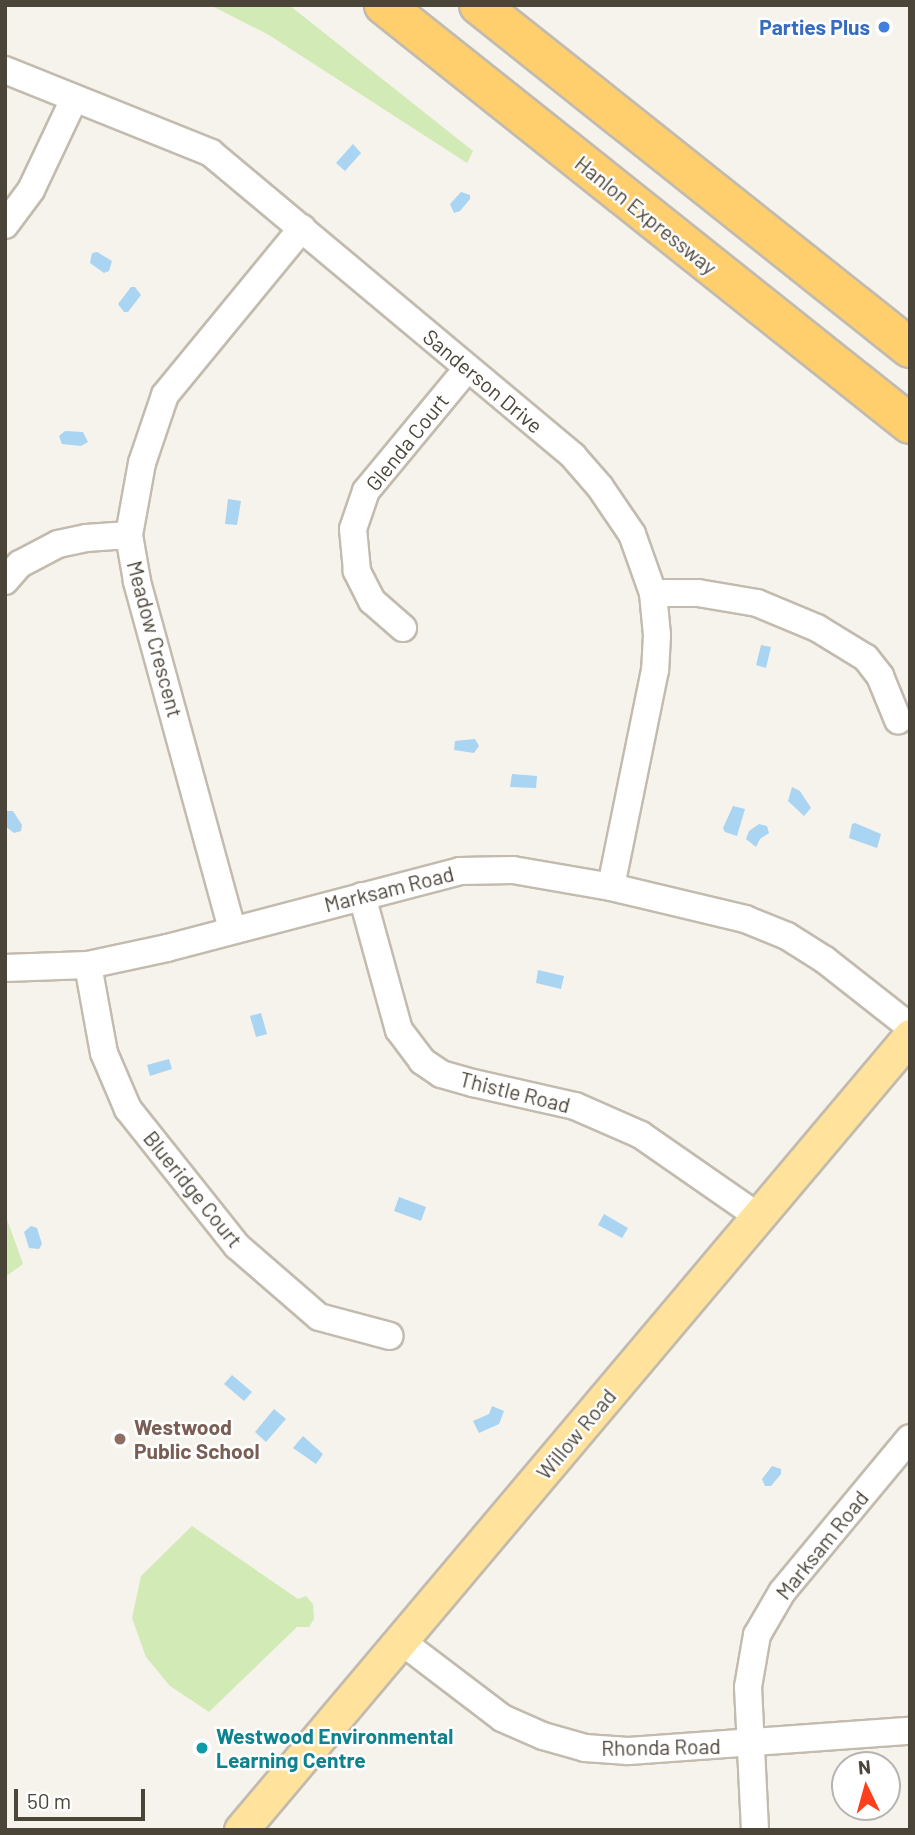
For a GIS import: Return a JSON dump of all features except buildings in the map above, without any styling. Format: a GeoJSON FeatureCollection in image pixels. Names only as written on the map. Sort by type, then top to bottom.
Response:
{"type":"FeatureCollection","features":[{"type":"Feature","properties":{"kind":"highway","name":"Hanlon Expressway"},"geometry":{"type":"LineString","coordinates":[[384,5],[910,424]]}},
{"type":"Feature","properties":{"kind":"highway"},"geometry":{"type":"LineString","coordinates":[[479,5],[910,348]]}},
{"type":"Feature","properties":{"kind":"main road","name":"Willow Road"},"geometry":{"type":"LineString","coordinates":[[241,1830],[910,1037]]}},
{"type":"Feature","properties":{"kind":"street","name":"Sanderson Drive"},"geometry":{"type":"LineString","coordinates":[[5,70],[211,153],[573,456],[600,487],[632,534],[653,593],[657,635],[655,670],[611,887]]}},
{"type":"Feature","properties":{"kind":"street"},"geometry":{"type":"LineString","coordinates":[[5,225],[30,190],[74,99]]}},
{"type":"Feature","properties":{"kind":"street","name":"Meadow Crescent"},"geometry":{"type":"LineString","coordinates":[[233,929],[137,581],[129,535],[142,463],[165,396],[302,228]]}},
{"type":"Feature","properties":{"kind":"street","name":"Glenda Court"},"geometry":{"type":"LineString","coordinates":[[403,628],[372,601],[357,571],[353,529],[366,491],[467,369]]}},
{"type":"Feature","properties":{"kind":"street"},"geometry":{"type":"LineString","coordinates":[[5,581],[20,564],[58,544],[86,538],[129,535]]}},
{"type":"Feature","properties":{"kind":"street"},"geometry":{"type":"LineString","coordinates":[[653,593],[698,593],[757,603],[817,628],[866,658],[880,676],[898,720]]}},
{"type":"Feature","properties":{"kind":"street","name":"Marksam Road"},"geometry":{"type":"LineString","coordinates":[[5,968],[88,965],[460,871],[513,870],[611,887],[745,919],[787,936],[825,960],[910,1027]]}},
{"type":"Feature","properties":{"kind":"street","name":"Thistle Road"},"geometry":{"type":"LineString","coordinates":[[362,896],[398,1030],[422,1061],[441,1074],[575,1106],[641,1135],[758,1217]]}},
{"type":"Feature","properties":{"kind":"street","name":"Blueridge Court"},"geometry":{"type":"LineString","coordinates":[[88,965],[104,1053],[128,1109],[237,1246],[319,1317],[390,1336]]}},
{"type":"Feature","properties":{"kind":"street","name":"Marksam Road"},"geometry":{"type":"LineString","coordinates":[[755,1830],[748,1744],[748,1687],[757,1635],[782,1592],[910,1438]]}},
{"type":"Feature","properties":{"kind":"street","name":"Rhonda Road"},"geometry":{"type":"LineString","coordinates":[[401,1641],[502,1718],[543,1736],[585,1748],[628,1751],[910,1731]]}},
{"type":"Feature","properties":{"kind":"green space"},"geometry":{"type":"Polygon","coordinates":[[[210,5],[289,5],[473,151],[467,163],[269,35],[210,5]]]}},
{"type":"Feature","properties":{"kind":"green space"},"geometry":{"type":"Polygon","coordinates":[[[5,1214],[23,1264],[5,1277],[5,1214]]]}},
{"type":"Feature","properties":{"kind":"green space"},"geometry":{"type":"Polygon","coordinates":[[[192,1526],[298,1599],[306,1596],[313,1604],[314,1619],[309,1627],[297,1627],[209,1712],[170,1686],[146,1657],[132,1618],[141,1576],[192,1526]]]}},
{"type":"Feature","properties":{"kind":"water"},"geometry":{"type":"Polygon","coordinates":[[[353,144],[361,153],[345,171],[336,163],[353,144]]]}},
{"type":"Feature","properties":{"kind":"water"},"geometry":{"type":"Polygon","coordinates":[[[461,192],[470,195],[470,199],[460,211],[454,213],[450,204],[461,192]]]}},
{"type":"Feature","properties":{"kind":"water"},"geometry":{"type":"Polygon","coordinates":[[[97,252],[112,261],[109,271],[104,273],[90,263],[92,253],[97,252]]]}},
{"type":"Feature","properties":{"kind":"water"},"geometry":{"type":"Polygon","coordinates":[[[131,287],[135,287],[141,295],[128,312],[124,312],[118,304],[131,287]]]}},
{"type":"Feature","properties":{"kind":"water"},"geometry":{"type":"Polygon","coordinates":[[[65,431],[83,432],[88,442],[81,446],[62,444],[59,436],[65,431]]]}},
{"type":"Feature","properties":{"kind":"water"},"geometry":{"type":"Polygon","coordinates":[[[228,499],[241,501],[237,525],[225,524],[228,499]]]}},
{"type":"Feature","properties":{"kind":"water"},"geometry":{"type":"Polygon","coordinates":[[[761,645],[771,647],[766,668],[756,665],[761,645]]]}},
{"type":"Feature","properties":{"kind":"water"},"geometry":{"type":"Polygon","coordinates":[[[475,739],[479,746],[474,753],[454,750],[455,741],[475,739]]]}},
{"type":"Feature","properties":{"kind":"water"},"geometry":{"type":"Polygon","coordinates":[[[512,774],[537,776],[536,788],[510,787],[512,774]]]}},
{"type":"Feature","properties":{"kind":"water"},"geometry":{"type":"Polygon","coordinates":[[[792,787],[800,791],[811,808],[804,816],[788,801],[792,787]]]}},
{"type":"Feature","properties":{"kind":"water"},"geometry":{"type":"Polygon","coordinates":[[[733,806],[745,809],[737,836],[725,832],[723,828],[733,806]]]}},
{"type":"Feature","properties":{"kind":"water"},"geometry":{"type":"Polygon","coordinates":[[[5,811],[13,811],[22,825],[21,831],[14,833],[5,826],[5,811]]]}},
{"type":"Feature","properties":{"kind":"water"},"geometry":{"type":"Polygon","coordinates":[[[759,824],[767,826],[769,833],[760,839],[756,847],[746,839],[749,831],[759,824]]]}},
{"type":"Feature","properties":{"kind":"water"},"geometry":{"type":"Polygon","coordinates":[[[852,824],[881,834],[877,848],[849,838],[852,824]]]}},
{"type":"Feature","properties":{"kind":"water"},"geometry":{"type":"Polygon","coordinates":[[[538,970],[564,976],[561,989],[536,983],[538,970]]]}},
{"type":"Feature","properties":{"kind":"water"},"geometry":{"type":"Polygon","coordinates":[[[261,1013],[267,1034],[256,1037],[250,1016],[261,1013]]]}},
{"type":"Feature","properties":{"kind":"water"},"geometry":{"type":"Polygon","coordinates":[[[169,1059],[172,1069],[150,1076],[147,1065],[169,1059]]]}},
{"type":"Feature","properties":{"kind":"water"},"geometry":{"type":"Polygon","coordinates":[[[399,1197],[426,1207],[421,1221],[394,1211],[399,1197]]]}},
{"type":"Feature","properties":{"kind":"water"},"geometry":{"type":"Polygon","coordinates":[[[604,1214],[628,1228],[622,1238],[598,1225],[604,1214]]]}},
{"type":"Feature","properties":{"kind":"water"},"geometry":{"type":"Polygon","coordinates":[[[31,1226],[37,1228],[42,1244],[39,1249],[29,1248],[24,1232],[31,1226]]]}},
{"type":"Feature","properties":{"kind":"water"},"geometry":{"type":"Polygon","coordinates":[[[232,1375],[252,1392],[244,1401],[224,1384],[232,1375]]]}},
{"type":"Feature","properties":{"kind":"water"},"geometry":{"type":"Polygon","coordinates":[[[492,1406],[504,1411],[499,1424],[479,1433],[473,1421],[489,1414],[492,1406]]]}},
{"type":"Feature","properties":{"kind":"water"},"geometry":{"type":"Polygon","coordinates":[[[274,1409],[286,1419],[266,1442],[255,1432],[274,1409]]]}},
{"type":"Feature","properties":{"kind":"water"},"geometry":{"type":"Polygon","coordinates":[[[303,1436],[323,1454],[316,1464],[293,1448],[303,1436]]]}},
{"type":"Feature","properties":{"kind":"water"},"geometry":{"type":"Polygon","coordinates":[[[772,1466],[781,1469],[781,1474],[771,1486],[765,1486],[762,1479],[772,1466]]]}},
{"type":"Feature","properties":{"kind":"place","name":"Parties Plus"},"geometry":{"type":"Point","coordinates":[884,27]}},
{"type":"Feature","properties":{"kind":"place","name":"Westwood Public School"},"geometry":{"type":"Point","coordinates":[120,1439]}},
{"type":"Feature","properties":{"kind":"place","name":"Westwood Environmental Learning Centre"},"geometry":{"type":"Point","coordinates":[202,1748]}}]}
